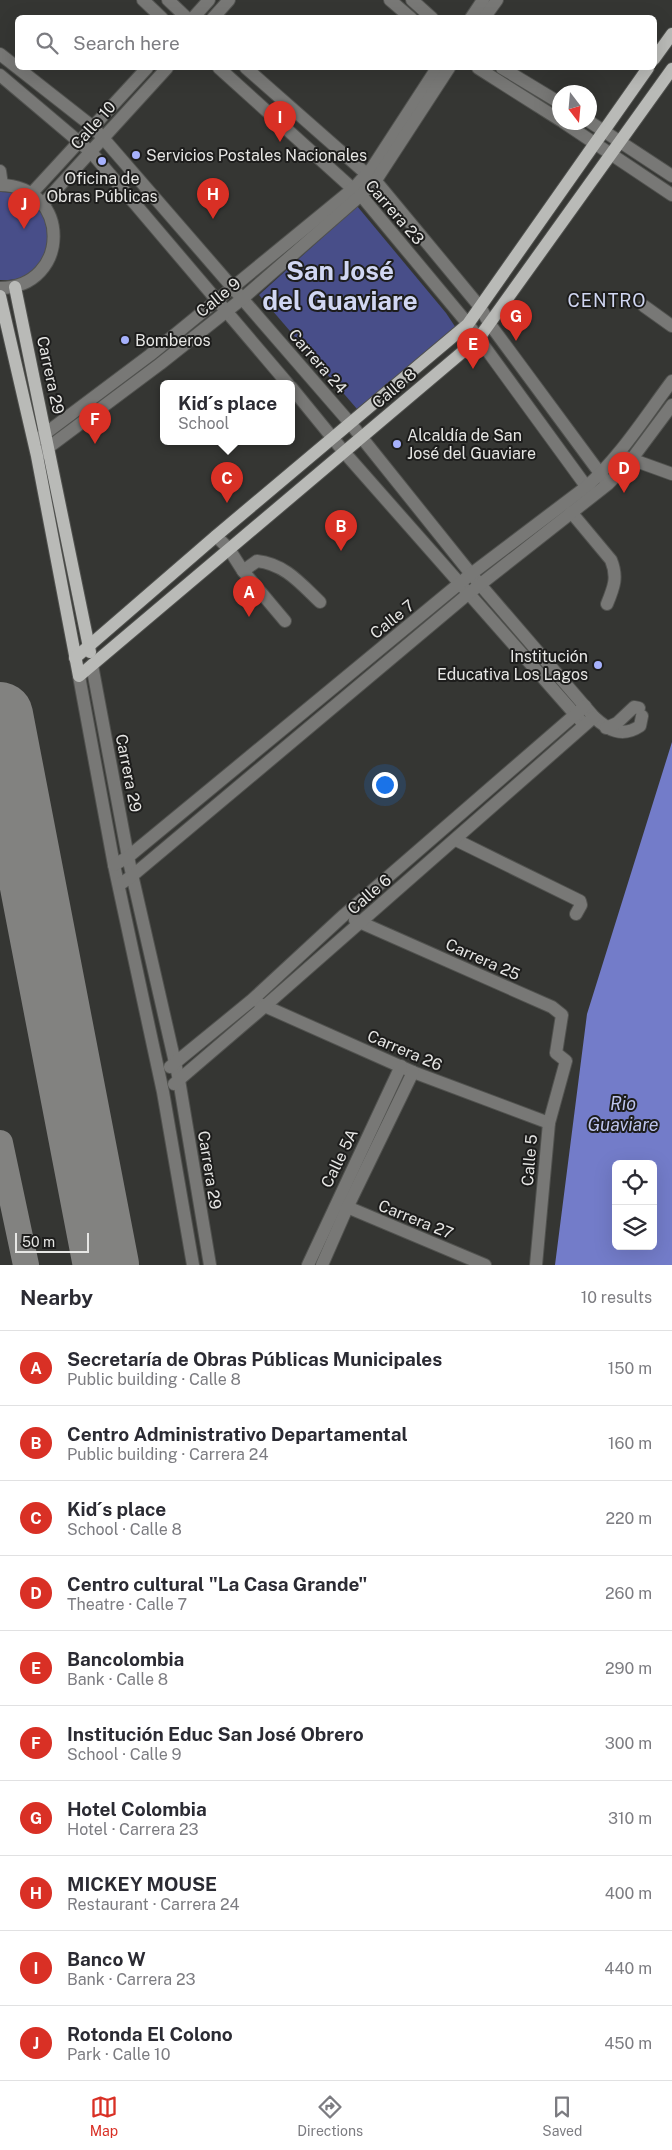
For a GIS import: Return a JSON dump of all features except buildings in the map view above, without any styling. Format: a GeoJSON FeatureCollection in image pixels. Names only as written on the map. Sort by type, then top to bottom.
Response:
{"type":"FeatureCollection","features":[{"type":"Feature","properties":{"kind":"main road"},"geometry":{"type":"LineString","coordinates":[[657,55],[672,34]]}},
{"type":"Feature","properties":{"kind":"main road","name":"Calle 8"},"geometry":{"type":"LineString","coordinates":[[79,676],[479,338],[672,69]]}},
{"type":"Feature","properties":{"kind":"main road","name":"Calle 8"},"geometry":{"type":"LineString","coordinates":[[75,658],[216,536],[468,324],[647,70]]}},
{"type":"Feature","properties":{"kind":"main road","name":"Carrera 29"},"geometry":{"type":"LineString","coordinates":[[15,287],[47,433],[92,665]]}},
{"type":"Feature","properties":{"kind":"main road","name":"Carrera 29"},"geometry":{"type":"LineString","coordinates":[[0,296],[37,456],[79,676]]}},
{"type":"Feature","properties":{"kind":"street"},"geometry":{"type":"LineString","coordinates":[[143,0],[159,15]]}},
{"type":"Feature","properties":{"kind":"street"},"geometry":{"type":"LineString","coordinates":[[168,0],[184,15]]}},
{"type":"Feature","properties":{"kind":"street"},"geometry":{"type":"LineString","coordinates":[[196,15],[209,0]]}},
{"type":"Feature","properties":{"kind":"street"},"geometry":{"type":"LineString","coordinates":[[216,15],[229,0]]}},
{"type":"Feature","properties":{"kind":"street"},"geometry":{"type":"LineString","coordinates":[[390,0],[408,15]]}},
{"type":"Feature","properties":{"kind":"street"},"geometry":{"type":"LineString","coordinates":[[412,0],[429,15]]}},
{"type":"Feature","properties":{"kind":"street"},"geometry":{"type":"LineString","coordinates":[[473,15],[483,0]]}},
{"type":"Feature","properties":{"kind":"street"},"geometry":{"type":"LineString","coordinates":[[486,15],[497,0]]}},
{"type":"Feature","properties":{"kind":"street","name":"Carrera 24"},"geometry":{"type":"LineString","coordinates":[[0,54],[15,66]]}},
{"type":"Feature","properties":{"kind":"street","name":"Carrera 24"},"geometry":{"type":"LineString","coordinates":[[20,70],[93,127],[103,138],[350,423],[580,711]]}},
{"type":"Feature","properties":{"kind":"street","name":"Calle 10"},"geometry":{"type":"LineString","coordinates":[[31,194],[145,70]]}},
{"type":"Feature","properties":{"kind":"street","name":"Calle 10"},"geometry":{"type":"LineString","coordinates":[[43,204],[165,70]]}},
{"type":"Feature","properties":{"kind":"street","name":"Carrera 23"},"geometry":{"type":"LineString","coordinates":[[221,70],[358,192],[479,338],[590,492]]}},
{"type":"Feature","properties":{"kind":"street","name":"Carrera 23"},"geometry":{"type":"LineString","coordinates":[[248,70],[371,178],[480,307],[489,323],[604,479]]}},
{"type":"Feature","properties":{"kind":"street","name":"Calle 9"},"geometry":{"type":"LineString","coordinates":[[371,178],[436,70]]}},
{"type":"Feature","properties":{"kind":"street","name":"Calle 9"},"geometry":{"type":"LineString","coordinates":[[37,456],[160,364],[242,299],[358,192],[371,178],[448,70]]}},
{"type":"Feature","properties":{"kind":"street"},"geometry":{"type":"LineString","coordinates":[[481,70],[552,116]]}},
{"type":"Feature","properties":{"kind":"street"},"geometry":{"type":"LineString","coordinates":[[505,70],[552,98]]}},
{"type":"Feature","properties":{"kind":"street"},"geometry":{"type":"LineString","coordinates":[[0,74],[91,152],[285,380]]}},
{"type":"Feature","properties":{"kind":"street"},"geometry":{"type":"LineString","coordinates":[[597,126],[672,176]]}},
{"type":"Feature","properties":{"kind":"street"},"geometry":{"type":"LineString","coordinates":[[573,130],[672,195]]}},
{"type":"Feature","properties":{"kind":"street"},"geometry":{"type":"LineString","coordinates":[[0,171],[1,185],[18,187],[31,194],[43,204],[49,213],[54,243],[52,253],[41,271],[25,283],[15,287],[0,288]]}},
{"type":"Feature","properties":{"kind":"street","name":"Calle 9"},"geometry":{"type":"LineString","coordinates":[[34,443],[150,355],[232,287],[358,192]]}},
{"type":"Feature","properties":{"kind":"street"},"geometry":{"type":"LineString","coordinates":[[644,306],[672,326]]}},
{"type":"Feature","properties":{"kind":"street"},"geometry":{"type":"LineString","coordinates":[[150,355],[160,364]]}},
{"type":"Feature","properties":{"kind":"street","name":"Calle 7"},"geometry":{"type":"LineString","coordinates":[[604,479],[618,453],[672,381]]}},
{"type":"Feature","properties":{"kind":"street","name":"Carrera 24"},"geometry":{"type":"LineString","coordinates":[[295,392],[344,452],[464,589],[589,721],[616,732],[629,732],[640,726],[640,712]]}},
{"type":"Feature","properties":{"kind":"street","name":"Calle 7"},"geometry":{"type":"LineString","coordinates":[[114,864],[128,857],[341,682],[464,589],[480,585],[571,512],[604,479],[631,460],[672,405]]}},
{"type":"Feature","properties":{"kind":"street"},"geometry":{"type":"LineString","coordinates":[[618,453],[631,460],[672,474]]}},
{"type":"Feature","properties":{"kind":"street","name":"Calle 7"},"geometry":{"type":"LineString","coordinates":[[119,885],[350,693],[464,589],[471,574],[590,492]]}},
{"type":"Feature","properties":{"kind":"street"},"geometry":{"type":"LineString","coordinates":[[571,512],[611,560],[614,567],[616,573],[614,588],[607,604]]}},
{"type":"Feature","properties":{"kind":"street"},"geometry":{"type":"LineString","coordinates":[[216,536],[229,549],[243,571],[285,621]]}},
{"type":"Feature","properties":{"kind":"street"},"geometry":{"type":"LineString","coordinates":[[243,571],[257,561],[279,566],[287,570],[320,602]]}},
{"type":"Feature","properties":{"kind":"street","name":"Carrera 29"},"geometry":{"type":"LineString","coordinates":[[92,665],[128,857],[179,1080],[210,1265]]}},
{"type":"Feature","properties":{"kind":"street","name":"Carrera 29"},"geometry":{"type":"LineString","coordinates":[[79,676],[114,864],[163,1092],[193,1265]]}},
{"type":"Feature","properties":{"kind":"street"},"geometry":{"type":"LineString","coordinates":[[341,682],[350,693]]}},
{"type":"Feature","properties":{"kind":"street","name":"Calle 6"},"geometry":{"type":"LineString","coordinates":[[159,1075],[252,1000],[344,915],[580,711]]}},
{"type":"Feature","properties":{"kind":"street","name":"Calle 6"},"geometry":{"type":"LineString","coordinates":[[163,1092],[362,922],[589,721]]}},
{"type":"Feature","properties":{"kind":"street"},"geometry":{"type":"LineString","coordinates":[[231,771],[240,784]]}},
{"type":"Feature","properties":{"kind":"street"},"geometry":{"type":"LineString","coordinates":[[456,840],[580,901],[581,905],[576,914]]}},
{"type":"Feature","properties":{"kind":"street","name":"Carrera 25"},"geometry":{"type":"LineString","coordinates":[[344,915],[552,1007],[562,1015],[556,1053],[566,1061]]}},
{"type":"Feature","properties":{"kind":"street","name":"Carrera 26"},"geometry":{"type":"LineString","coordinates":[[252,1000],[413,1072],[548,1123]]}},
{"type":"Feature","properties":{"kind":"street","name":"Calle 5"},"geometry":{"type":"LineString","coordinates":[[536,1265],[548,1123],[566,1061]]}},
{"type":"Feature","properties":{"kind":"street","name":"Calle 5A"},"geometry":{"type":"LineString","coordinates":[[308,1265],[335,1202],[401,1066]]}},
{"type":"Feature","properties":{"kind":"street","name":"Calle 5A"},"geometry":{"type":"LineString","coordinates":[[322,1265],[347,1208],[413,1072]]}},
{"type":"Feature","properties":{"kind":"street","name":"Carrera 27"},"geometry":{"type":"LineString","coordinates":[[335,1202],[485,1265]]}},
{"type":"Feature","properties":{"kind":"shaded area"},"geometry":{"type":"Polygon","coordinates":[[[0,192],[19,195],[34,204],[43,216],[48,231],[48,246],[43,261],[32,272],[10,280],[0,280],[0,192]]]}},
{"type":"Feature","properties":{"kind":"shaded area"},"geometry":{"type":"Polygon","coordinates":[[[357,206],[446,313],[456,328],[357,409],[259,295],[357,206]]]}},
{"type":"Feature","properties":{"kind":"water","name":"Rio Guaviare"},"geometry":{"type":"Polygon","coordinates":[[[672,742],[672,1265],[555,1265],[587,1014],[672,742]]]}},
{"type":"Feature","properties":{"kind":"taxiway"},"geometry":{"type":"LineString","coordinates":[[0,1143],[26,1265]]}},
{"type":"Feature","properties":{"kind":"runway"},"geometry":{"type":"LineString","coordinates":[[0,715],[106,1265]]}},
{"type":"Feature","properties":{"kind":"place","name":"Banco W"},"geometry":{"type":"Point","coordinates":[280,142]}},
{"type":"Feature","properties":{"kind":"place","name":"Servicios Postales Nacionales"},"geometry":{"type":"Point","coordinates":[136,155]}},
{"type":"Feature","properties":{"kind":"place","name":"Oficina de Obras Públicas"},"geometry":{"type":"Point","coordinates":[102,161]}},
{"type":"Feature","properties":{"kind":"place","name":"MICKEY MOUSE"},"geometry":{"type":"Point","coordinates":[213,219]}},
{"type":"Feature","properties":{"kind":"place","name":"Rotonda El Colono"},"geometry":{"type":"Point","coordinates":[24,229]}},
{"type":"Feature","properties":{"kind":"place","name":"Bomberos"},"geometry":{"type":"Point","coordinates":[125,340]}},
{"type":"Feature","properties":{"kind":"place","name":"Hotel Colombia"},"geometry":{"type":"Point","coordinates":[516,341]}},
{"type":"Feature","properties":{"kind":"place","name":"Bancolombia"},"geometry":{"type":"Point","coordinates":[473,369]}},
{"type":"Feature","properties":{"kind":"place","name":"Institución Educ San José Obrero"},"geometry":{"type":"Point","coordinates":[95,444]}},
{"type":"Feature","properties":{"kind":"place","name":"Alcaldía de San José del Guaviare"},"geometry":{"type":"Point","coordinates":[397,444]}},
{"type":"Feature","properties":{"kind":"place","name":"Centro cultural \"La Casa Grande\""},"geometry":{"type":"Point","coordinates":[624,493]}},
{"type":"Feature","properties":{"kind":"place","name":"Kid´s place"},"geometry":{"type":"Point","coordinates":[227,503]}},
{"type":"Feature","properties":{"kind":"place","name":"Centro Administrativo Departamental"},"geometry":{"type":"Point","coordinates":[341,551]}},
{"type":"Feature","properties":{"kind":"place","name":"Secretaría de Obras Públicas Municipales"},"geometry":{"type":"Point","coordinates":[249,617]}},
{"type":"Feature","properties":{"kind":"place","name":"Institución Educativa Los Lagos"},"geometry":{"type":"Point","coordinates":[598,665]}},
{"type":"Feature","properties":{"kind":"district","name":"San José del Guaviare"},"geometry":{"type":"Point","coordinates":[340,286]}},
{"type":"Feature","properties":{"kind":"district","name":"CENTRO"},"geometry":{"type":"Point","coordinates":[607,301]}}]}
